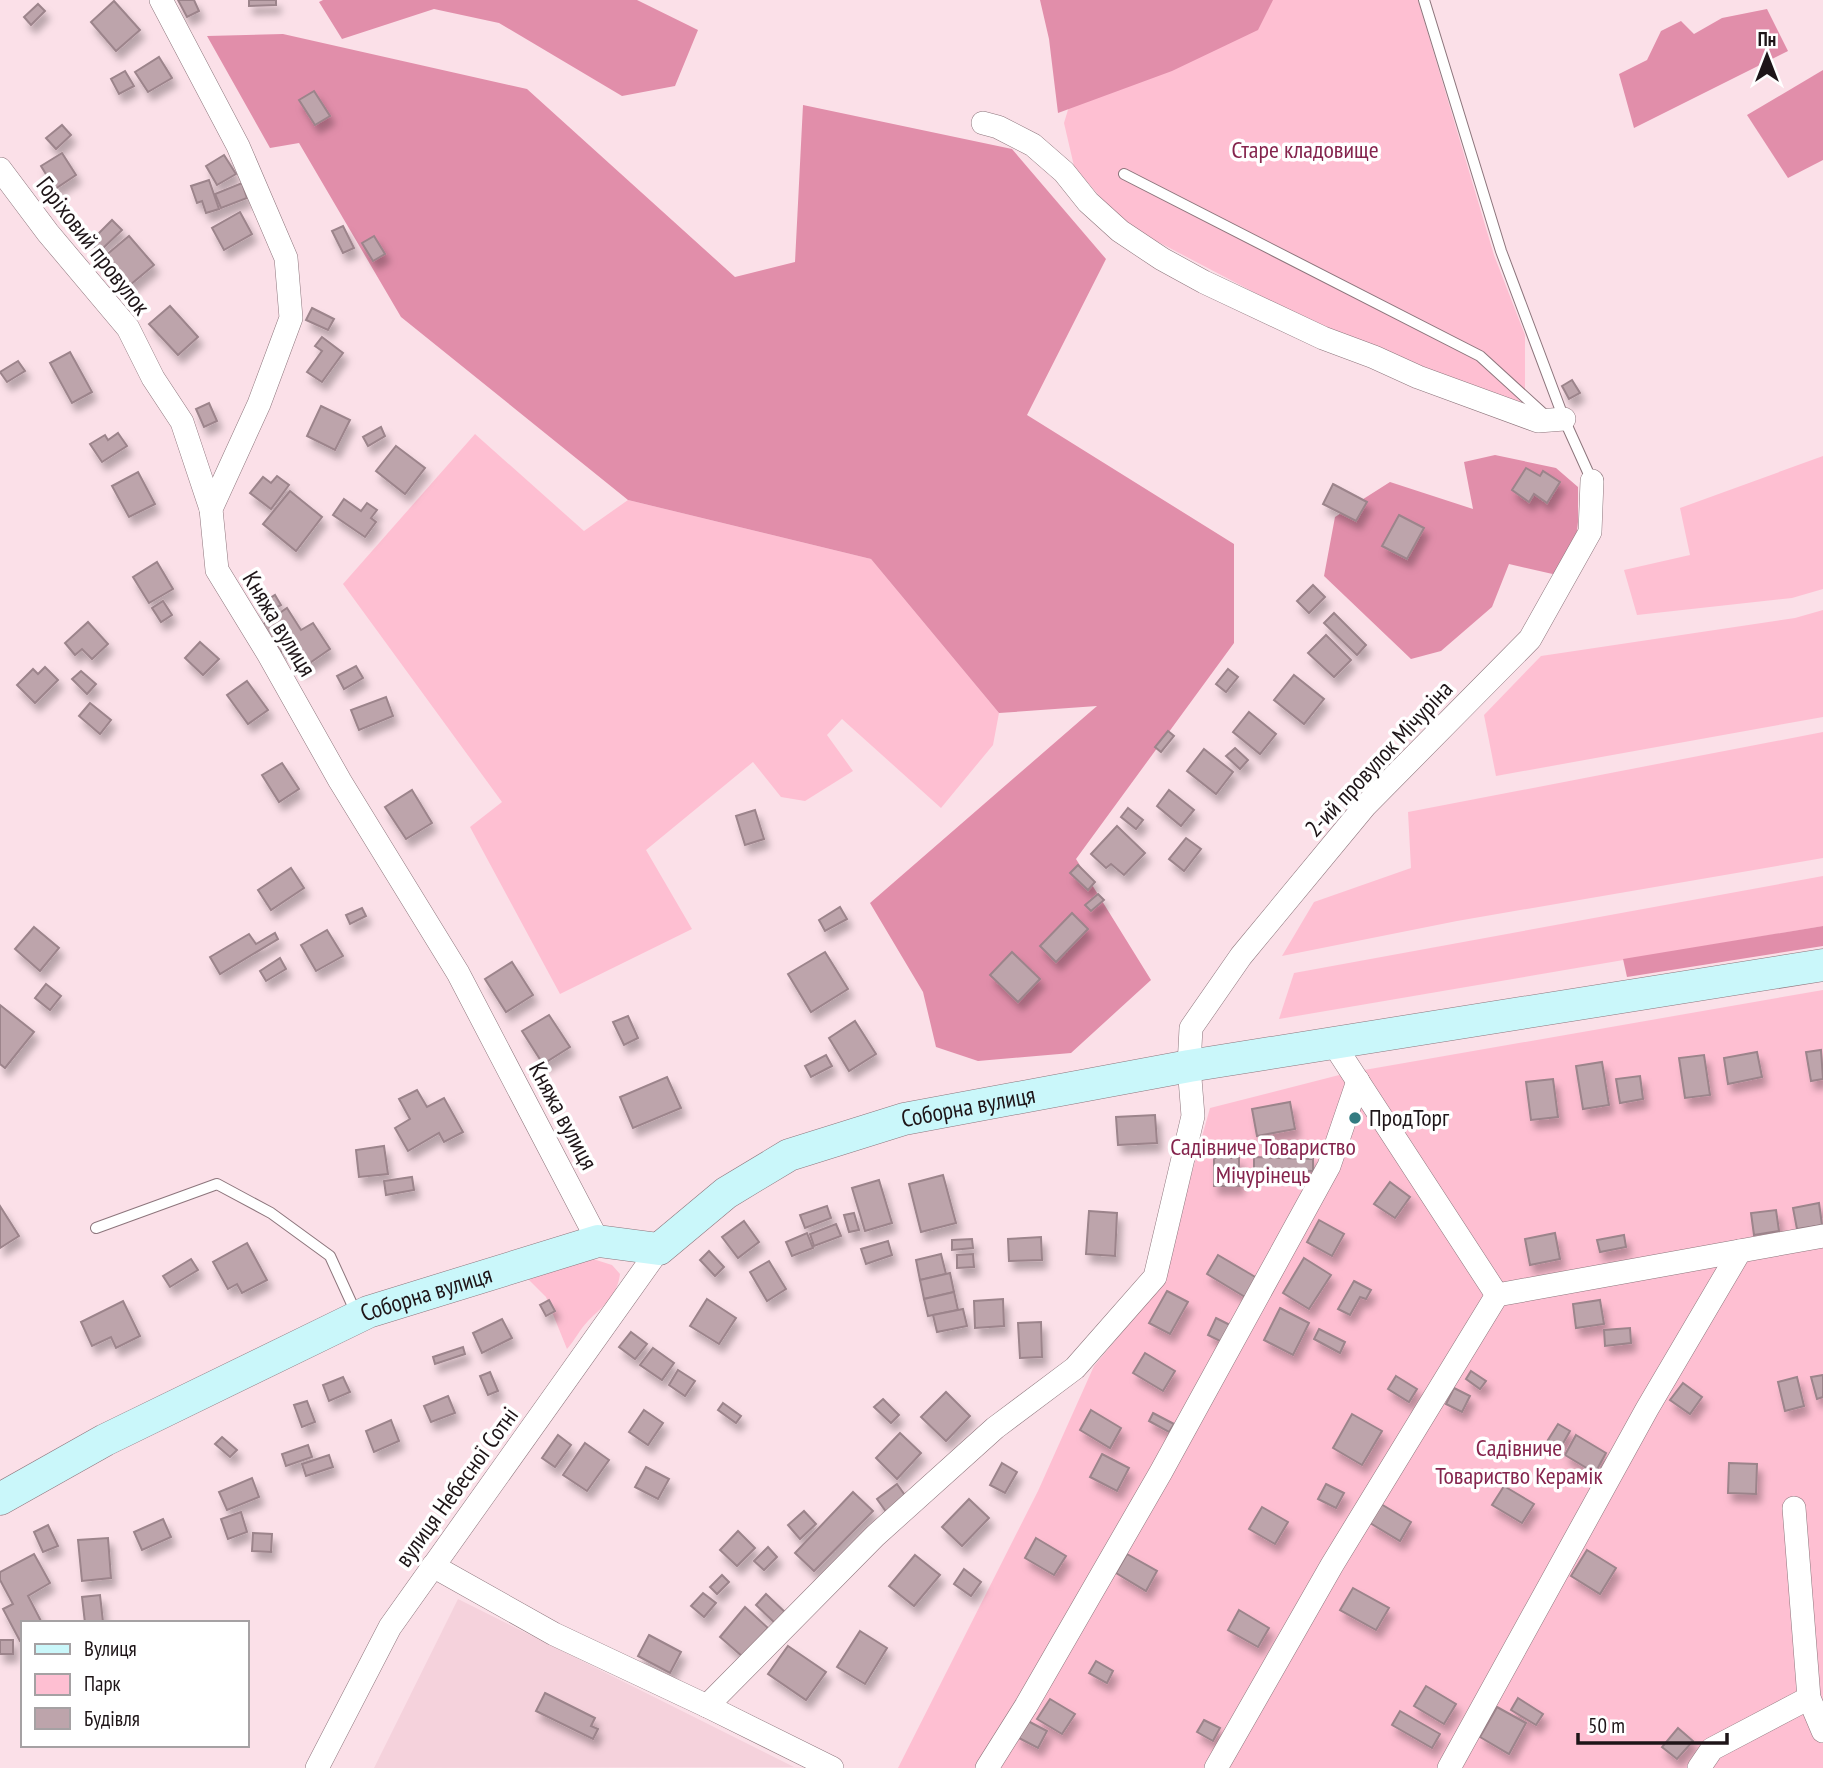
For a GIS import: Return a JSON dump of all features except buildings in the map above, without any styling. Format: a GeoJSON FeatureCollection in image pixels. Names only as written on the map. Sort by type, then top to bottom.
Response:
{"type":"FeatureCollection","features":[{"type":"Feature","properties":{"kind":"main road","name":"Соборна вулиця"},"geometry":{"type":"LineString","coordinates":[[0,1499],[105,1440],[358,1317],[598,1241],[659,1249],[726,1193],[789,1155],[904,1119],[1189,1066],[1823,965]]}},
{"type":"Feature","properties":{"kind":"street"},"geometry":{"type":"LineString","coordinates":[[161,0],[238,146],[286,258],[291,318],[259,404],[211,509]]}},
{"type":"Feature","properties":{"kind":"street"},"geometry":{"type":"LineString","coordinates":[[983,123],[998,127],[1033,145],[1064,172],[1088,202],[1120,231],[1162,259],[1204,282],[1323,338],[1374,356],[1418,377],[1538,421],[1557,419]]}},
{"type":"Feature","properties":{"kind":"street","name":"Горіховий провулок"},"geometry":{"type":"LineString","coordinates":[[0,169],[48,233],[128,328],[153,378],[182,422],[211,509]]}},
{"type":"Feature","properties":{"kind":"street","name":"2-ий провулок Мічуріна"},"geometry":{"type":"LineString","coordinates":[[1189,1066],[1191,1028],[1241,956],[1365,806],[1530,639],[1591,532],[1592,481]]}},
{"type":"Feature","properties":{"kind":"street","name":"Княжа вулиця"},"geometry":{"type":"LineString","coordinates":[[211,509],[217,570],[269,655],[340,781],[457,973],[598,1241]]}},
{"type":"Feature","properties":{"kind":"street"},"geometry":{"type":"LineString","coordinates":[[1333,1043],[1497,1295]]}},
{"type":"Feature","properties":{"kind":"street"},"geometry":{"type":"LineString","coordinates":[[707,1706],[874,1536],[995,1428],[1075,1368],[1155,1277],[1194,1116],[1189,1066]]}},
{"type":"Feature","properties":{"kind":"street"},"geometry":{"type":"LineString","coordinates":[[987,1768],[1026,1706],[1161,1472],[1329,1166],[1358,1081]]}},
{"type":"Feature","properties":{"kind":"street"},"geometry":{"type":"LineString","coordinates":[[1216,1768],[1332,1565],[1497,1295],[1823,1236]]}},
{"type":"Feature","properties":{"kind":"street","name":"вулиця Небесної Сотні"},"geometry":{"type":"LineString","coordinates":[[317,1768],[390,1627],[659,1249]]}},
{"type":"Feature","properties":{"kind":"street"},"geometry":{"type":"LineString","coordinates":[[1449,1768],[1647,1409],[1740,1251]]}},
{"type":"Feature","properties":{"kind":"street"},"geometry":{"type":"LineString","coordinates":[[1794,1508],[1810,1698],[1823,1731]]}},
{"type":"Feature","properties":{"kind":"street"},"geometry":{"type":"LineString","coordinates":[[433,1566],[554,1634],[832,1768]]}},
{"type":"Feature","properties":{"kind":"street"},"geometry":{"type":"LineString","coordinates":[[1699,1768],[1712,1749],[1810,1698]]}},
{"type":"Feature","properties":{"kind":"lane"},"geometry":{"type":"LineString","coordinates":[[1424,0],[1501,251],[1557,419],[1592,481]]}},
{"type":"Feature","properties":{"kind":"lane"},"geometry":{"type":"LineString","coordinates":[[1124,174],[1479,356],[1557,419]]}},
{"type":"Feature","properties":{"kind":"lane"},"geometry":{"type":"LineString","coordinates":[[96,1228],[217,1184],[271,1213],[330,1256],[358,1317]]}},
{"type":"Feature","properties":{"kind":"shaded area"},"geometry":{"type":"Polygon","coordinates":[[[637,0],[698,30],[675,86],[622,96],[499,23],[434,9],[342,39],[319,2],[637,0]]]}},
{"type":"Feature","properties":{"kind":"shaded area"},"geometry":{"type":"Polygon","coordinates":[[[1040,0],[1273,0],[1258,30],[1172,71],[1058,113],[1049,39],[1040,0]]]}},
{"type":"Feature","properties":{"kind":"shaded area"},"geometry":{"type":"Polygon","coordinates":[[[1767,9],[1788,51],[1634,128],[1619,74],[1647,60],[1661,31],[1681,21],[1694,34],[1722,18],[1767,9]]]}},
{"type":"Feature","properties":{"kind":"shaded area"},"geometry":{"type":"Polygon","coordinates":[[[283,34],[527,89],[735,277],[795,262],[803,105],[1012,149],[1106,259],[1027,415],[1234,544],[1234,643],[1076,859],[1151,980],[1071,1053],[978,1061],[936,1047],[923,992],[870,903],[1097,706],[999,713],[871,559],[628,500],[401,317],[299,143],[270,148],[207,36],[283,34]]]}},
{"type":"Feature","properties":{"kind":"shaded area"},"geometry":{"type":"Polygon","coordinates":[[[1823,70],[1823,160],[1788,178],[1747,115],[1823,70]]]}},
{"type":"Feature","properties":{"kind":"shaded area"},"geometry":{"type":"Polygon","coordinates":[[[1495,455],[1556,468],[1578,487],[1575,547],[1557,575],[1509,564],[1492,607],[1441,651],[1411,659],[1324,576],[1335,517],[1390,482],[1473,509],[1464,462],[1495,455]]]}},
{"type":"Feature","properties":{"kind":"shaded area"},"geometry":{"type":"Polygon","coordinates":[[[1823,926],[1823,946],[1627,977],[1623,959],[1823,926]]]}},
{"type":"Feature","properties":{"kind":"shaded area"},"geometry":{"type":"Polygon","coordinates":[[[458,1599],[794,1767],[374,1768],[458,1599]]]}},
{"type":"Feature","properties":{"kind":"green space","name":"Старе кладовище"},"geometry":{"type":"Polygon","coordinates":[[[1101,0],[1418,0],[1494,255],[1525,335],[1525,410],[1339,337],[1122,223],[1074,166],[1064,123],[1101,0]]]}},
{"type":"Feature","properties":{"kind":"green space"},"geometry":{"type":"Polygon","coordinates":[[[475,434],[584,531],[628,500],[871,559],[999,713],[993,745],[941,808],[842,719],[827,735],[853,771],[805,801],[781,797],[753,762],[646,850],[692,929],[560,994],[470,827],[502,802],[343,584],[475,434]]]}},
{"type":"Feature","properties":{"kind":"green space"},"geometry":{"type":"Polygon","coordinates":[[[1823,456],[1823,589],[1792,598],[1637,615],[1624,570],[1690,555],[1680,508],[1823,456]]]}},
{"type":"Feature","properties":{"kind":"green space"},"geometry":{"type":"Polygon","coordinates":[[[1823,610],[1823,717],[1496,776],[1484,715],[1541,656],[1795,618],[1823,610]]]}},
{"type":"Feature","properties":{"kind":"green space"},"geometry":{"type":"Polygon","coordinates":[[[1823,732],[1823,858],[1457,921],[1282,956],[1314,902],[1411,868],[1408,812],[1823,732]]]}},
{"type":"Feature","properties":{"kind":"green space"},"geometry":{"type":"Polygon","coordinates":[[[1823,876],[1823,926],[1279,1019],[1294,973],[1823,876]]]}},
{"type":"Feature","properties":{"kind":"green space","name":"Садівниче Товариство Керамік"},"geometry":{"type":"Polygon","coordinates":[[[1823,990],[1823,1768],[898,1768],[1038,1491],[1094,1366],[1160,1286],[1210,1108],[1347,1073],[1823,990]]]}},
{"type":"Feature","properties":{"kind":"green space"},"geometry":{"type":"Polygon","coordinates":[[[593,1259],[612,1265],[620,1274],[616,1289],[567,1349],[546,1297],[528,1279],[535,1269],[593,1259]]]}},
{"type":"Feature","properties":{"kind":"place","name":"ПродТорг"},"geometry":{"type":"Point","coordinates":[1355,1118]}},
{"type":"Feature","properties":{"kind":"park label","name":"Садівниче Товариство Мічурінець"},"geometry":{"type":"Point","coordinates":[1263,1161]}}]}
